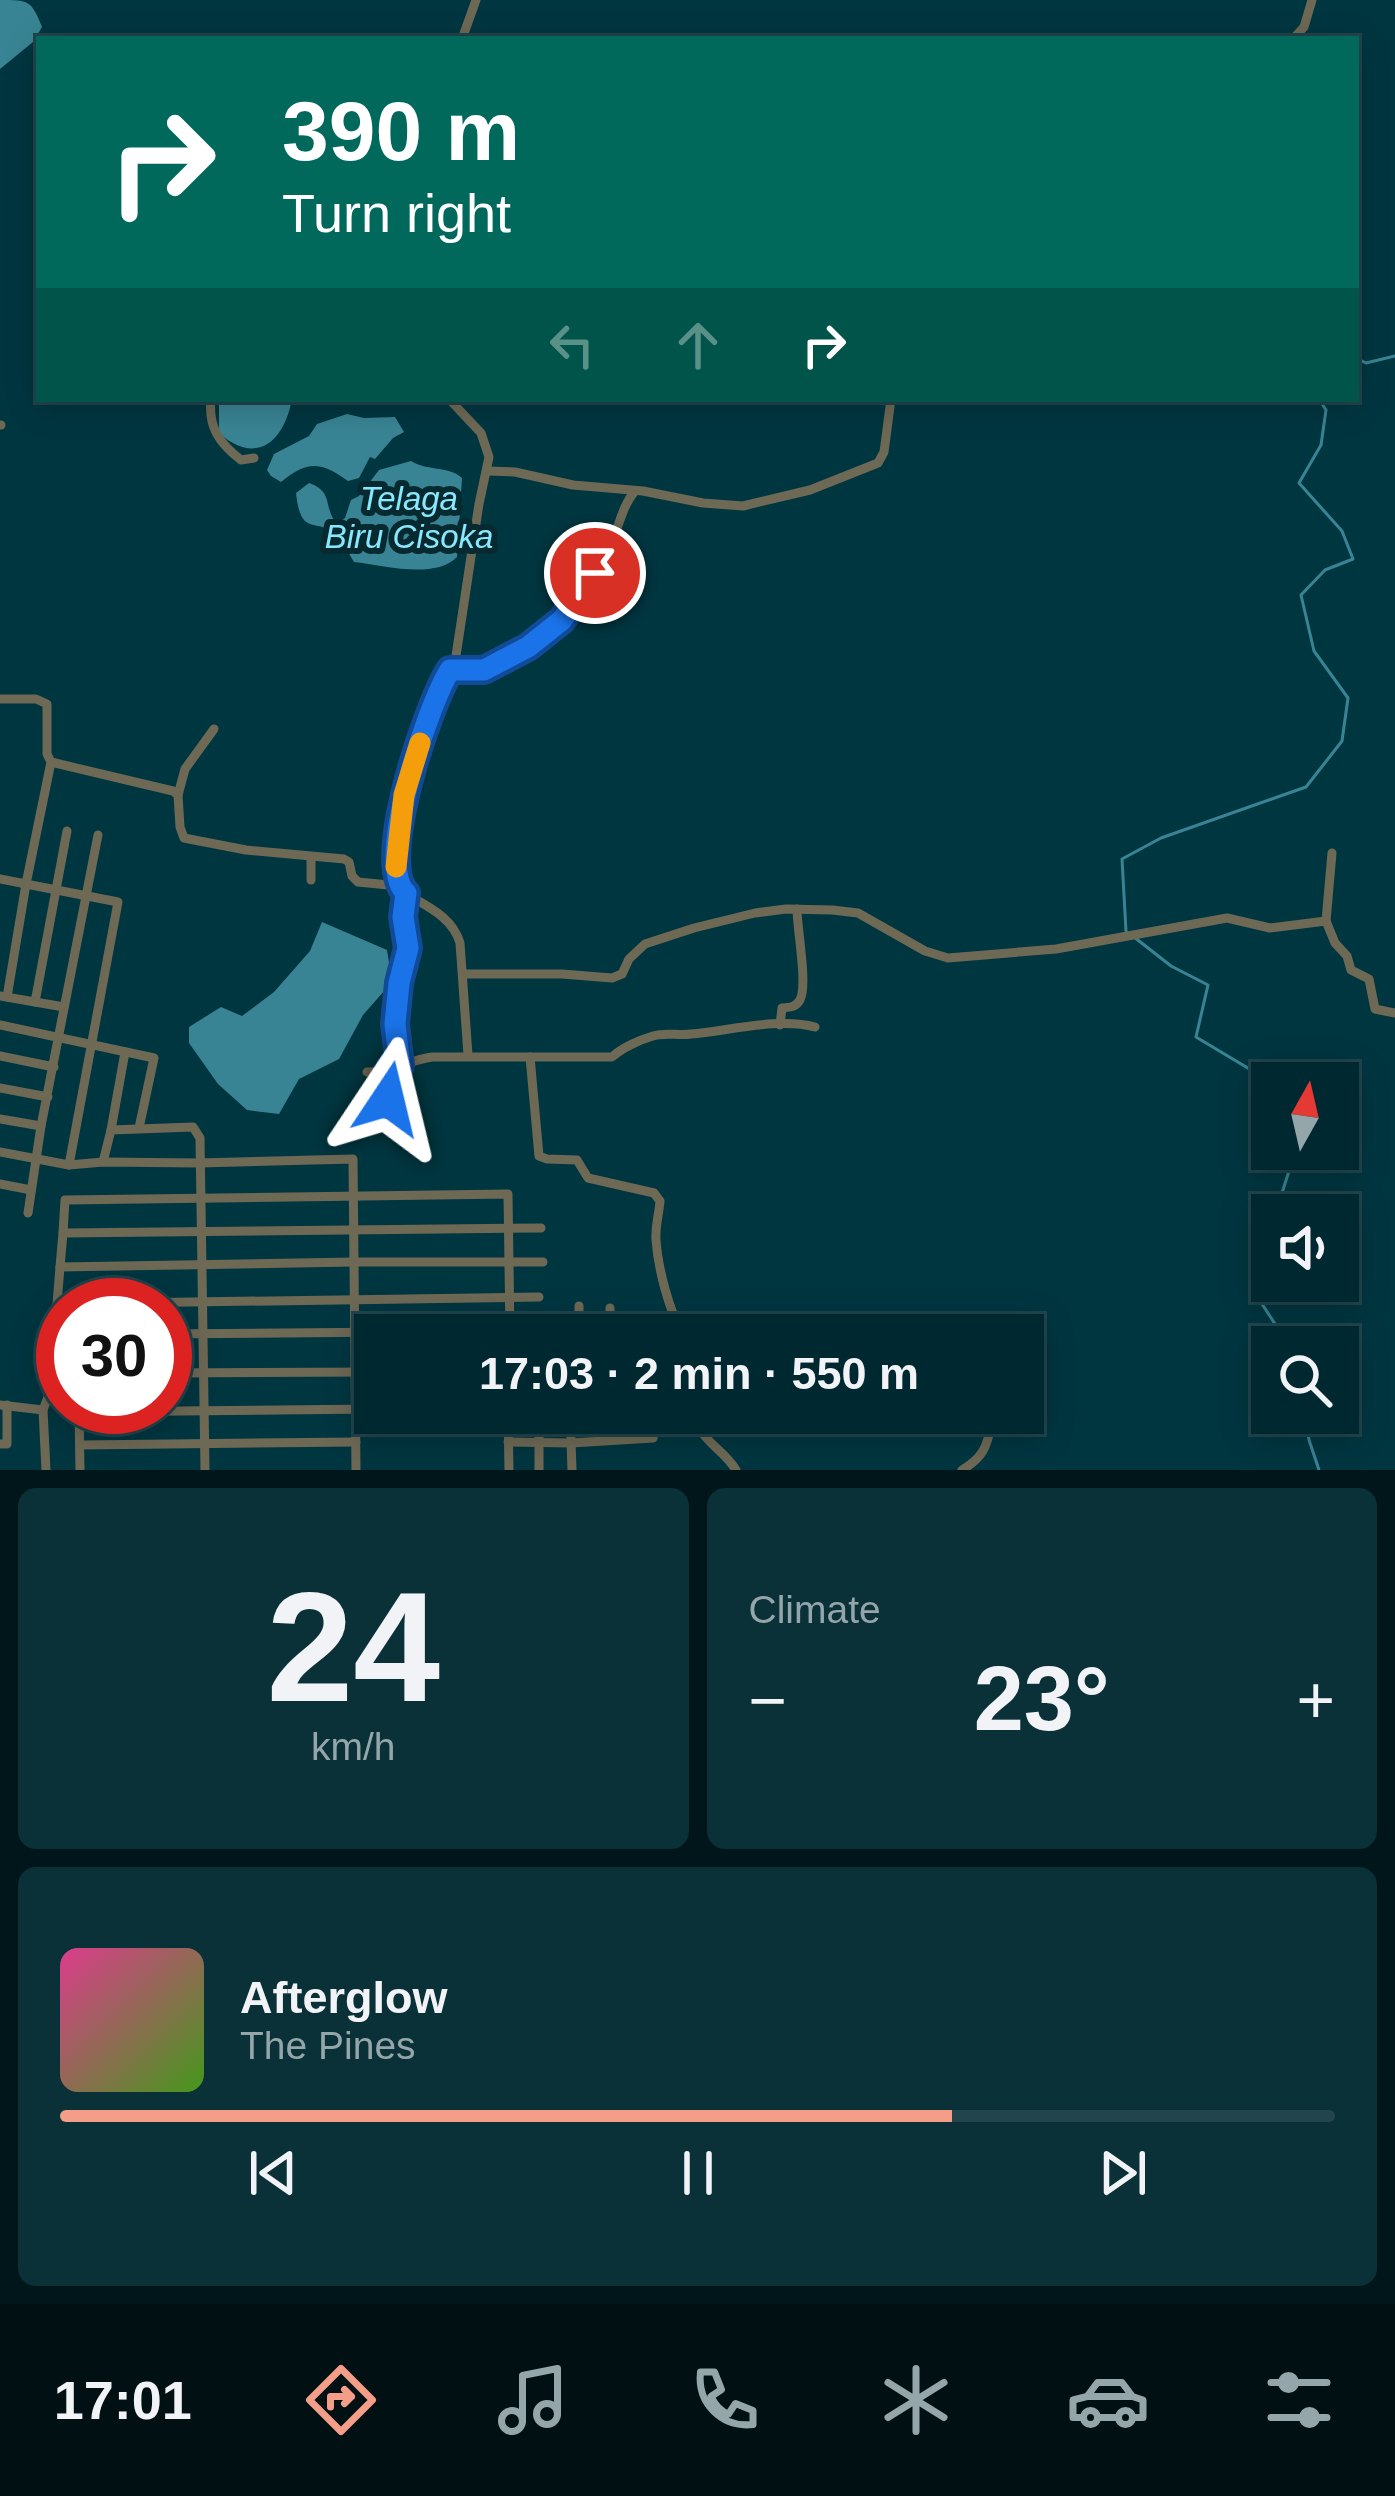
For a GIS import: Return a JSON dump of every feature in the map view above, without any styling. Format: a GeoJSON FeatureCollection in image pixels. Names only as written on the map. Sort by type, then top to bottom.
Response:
{"type":"FeatureCollection","features":[{"type":"Feature","properties":{"kind":"street"},"geometry":{"type":"LineString","coordinates":[[463,36],[476,0]]}},
{"type":"Feature","properties":{"kind":"street"},"geometry":{"type":"LineString","coordinates":[[1296,36],[1304,27],[1312,0]]}},
{"type":"Feature","properties":{"kind":"street"},"geometry":{"type":"LineString","coordinates":[[211,402],[210,417],[221,442],[241,460],[254,458]]}},
{"type":"Feature","properties":{"kind":"street"},"geometry":{"type":"LineString","coordinates":[[452,402],[481,433],[488,471],[454,669]]}},
{"type":"Feature","properties":{"kind":"street"},"geometry":{"type":"LineString","coordinates":[[488,471],[735,506],[810,490],[882,459],[891,402]]}},
{"type":"Feature","properties":{"kind":"street"},"geometry":{"type":"LineString","coordinates":[[368,1109],[385,1106],[395,1067],[399,983],[408,948],[403,890],[396,874],[399,837],[410,774],[442,684],[454,669],[484,670],[556,626],[574,606],[607,550],[635,491]]}},
{"type":"Feature","properties":{"kind":"street"},"geometry":{"type":"LineString","coordinates":[[573,548],[607,550]]}},
{"type":"Feature","properties":{"kind":"street"},"geometry":{"type":"LineString","coordinates":[[0,699],[36,699],[47,704],[51,762],[3,996],[64,1007]]}},
{"type":"Feature","properties":{"kind":"street"},"geometry":{"type":"LineString","coordinates":[[214,729],[185,769],[178,795],[181,833],[191,842],[347,860],[358,882],[403,890],[444,918],[460,943],[468,1055]]}},
{"type":"Feature","properties":{"kind":"street"},"geometry":{"type":"LineString","coordinates":[[51,762],[178,795]]}},
{"type":"Feature","properties":{"kind":"street"},"geometry":{"type":"LineString","coordinates":[[35,1002],[67,830]]}},
{"type":"Feature","properties":{"kind":"street"},"geometry":{"type":"LineString","coordinates":[[28,1213],[40,1126],[98,835]]}},
{"type":"Feature","properties":{"kind":"street"},"geometry":{"type":"LineString","coordinates":[[1332,853],[1326,922],[1351,970],[1370,979],[1376,1009],[1395,1013]]}},
{"type":"Feature","properties":{"kind":"street"},"geometry":{"type":"LineString","coordinates":[[311,857],[311,880]]}},
{"type":"Feature","properties":{"kind":"street"},"geometry":{"type":"LineString","coordinates":[[0,879],[118,902],[69,1165]]}},
{"type":"Feature","properties":{"kind":"street"},"geometry":{"type":"LineString","coordinates":[[464,974],[617,977],[645,944],[755,914],[796,909],[858,914],[948,958],[1056,949],[1227,919],[1270,928],[1326,922]]}},
{"type":"Feature","properties":{"kind":"street"},"geometry":{"type":"LineString","coordinates":[[780,1025],[782,1008],[800,999],[796,909]]}},
{"type":"Feature","properties":{"kind":"street"},"geometry":{"type":"LineString","coordinates":[[367,1072],[385,1072],[409,1060],[432,1057],[615,1057],[620,1049],[662,1034],[797,1023],[815,1027]]}},
{"type":"Feature","properties":{"kind":"street"},"geometry":{"type":"LineString","coordinates":[[0,1025],[154,1058],[139,1128]]}},
{"type":"Feature","properties":{"kind":"street"},"geometry":{"type":"LineString","coordinates":[[103,1162],[125,1052]]}},
{"type":"Feature","properties":{"kind":"street"},"geometry":{"type":"LineString","coordinates":[[0,1056],[54,1066]]}},
{"type":"Feature","properties":{"kind":"street"},"geometry":{"type":"LineString","coordinates":[[530,1057],[539,1156],[577,1160],[588,1178],[653,1193],[660,1201],[658,1250],[673,1314]]}},
{"type":"Feature","properties":{"kind":"street"},"geometry":{"type":"LineString","coordinates":[[0,1088],[48,1097]]}},
{"type":"Feature","properties":{"kind":"street"},"geometry":{"type":"LineString","coordinates":[[0,1119],[40,1126]]}},
{"type":"Feature","properties":{"kind":"street"},"geometry":{"type":"LineString","coordinates":[[111,1130],[193,1127],[200,1138],[205,1470]]}},
{"type":"Feature","properties":{"kind":"street"},"geometry":{"type":"LineString","coordinates":[[0,1152],[69,1165],[353,1159],[355,1314]]}},
{"type":"Feature","properties":{"kind":"street"},"geometry":{"type":"LineString","coordinates":[[0,1184],[32,1190]]}},
{"type":"Feature","properties":{"kind":"street"},"geometry":{"type":"LineString","coordinates":[[59,1278],[65,1200],[508,1194],[509,1314]]}},
{"type":"Feature","properties":{"kind":"street"},"geometry":{"type":"LineString","coordinates":[[63,1233],[541,1228]]}},
{"type":"Feature","properties":{"kind":"street"},"geometry":{"type":"LineString","coordinates":[[60,1268],[543,1262]]}},
{"type":"Feature","properties":{"kind":"street"},"geometry":{"type":"LineString","coordinates":[[192,1302],[539,1297]]}},
{"type":"Feature","properties":{"kind":"street"},"geometry":{"type":"LineString","coordinates":[[579,1306],[579,1314]]}},
{"type":"Feature","properties":{"kind":"street"},"geometry":{"type":"LineString","coordinates":[[192,1333],[354,1333]]}},
{"type":"Feature","properties":{"kind":"street"},"geometry":{"type":"LineString","coordinates":[[192,1373],[354,1372]]}},
{"type":"Feature","properties":{"kind":"street"},"geometry":{"type":"LineString","coordinates":[[0,1444],[7,1444],[3,1405],[36,1409]]}},
{"type":"Feature","properties":{"kind":"street"},"geometry":{"type":"LineString","coordinates":[[192,1410],[354,1409]]}},
{"type":"Feature","properties":{"kind":"street"},"geometry":{"type":"LineString","coordinates":[[44,1434],[46,1470]]}},
{"type":"Feature","properties":{"kind":"street"},"geometry":{"type":"LineString","coordinates":[[80,1434],[80,1470]]}},
{"type":"Feature","properties":{"kind":"street"},"geometry":{"type":"LineString","coordinates":[[356,1434],[356,1470]]}},
{"type":"Feature","properties":{"kind":"street"},"geometry":{"type":"LineString","coordinates":[[508,1434],[508,1470]]}},
{"type":"Feature","properties":{"kind":"street"},"geometry":{"type":"LineString","coordinates":[[539,1434],[539,1470]]}},
{"type":"Feature","properties":{"kind":"street"},"geometry":{"type":"LineString","coordinates":[[571,1434],[572,1470]]}},
{"type":"Feature","properties":{"kind":"street"},"geometry":{"type":"LineString","coordinates":[[508,1442],[571,1443],[652,1438],[653,1434]]}},
{"type":"Feature","properties":{"kind":"street"},"geometry":{"type":"LineString","coordinates":[[702,1434],[736,1470]]}},
{"type":"Feature","properties":{"kind":"street"},"geometry":{"type":"LineString","coordinates":[[962,1470],[980,1459],[990,1434]]}},
{"type":"Feature","properties":{"kind":"street"},"geometry":{"type":"LineString","coordinates":[[80,1445],[356,1442]]}},
{"type":"Feature","properties":{"kind":"water"},"geometry":{"type":"Polygon","coordinates":[[[0,0],[28,3],[42,27],[33,42],[0,69],[0,0]]]}},
{"type":"Feature","properties":{"kind":"water"},"geometry":{"type":"Polygon","coordinates":[[[219,402],[291,402],[282,427],[266,444],[245,448],[219,433],[219,402]]]}},
{"type":"Feature","properties":{"kind":"water","name":"Telaga Biru Cisoka"},"geometry":{"type":"Polygon","coordinates":[[[347,414],[395,417],[404,432],[375,459],[370,457],[359,478],[348,481],[314,466],[281,482],[271,476],[267,470],[274,454],[309,436],[317,424],[347,414]]]}},
{"type":"Feature","properties":{"kind":"water","name":"Telaga Biru Cisoka"},"geometry":{"type":"Polygon","coordinates":[[[411,461],[462,478],[457,557],[447,564],[408,569],[354,562],[336,535],[302,516],[296,493],[309,483],[325,495],[336,523],[345,518],[351,500],[379,470],[411,461]]]}},
{"type":"Feature","properties":{"kind":"water"},"geometry":{"type":"Polygon","coordinates":[[[322,922],[387,950],[392,982],[363,1015],[339,1059],[299,1079],[279,1114],[247,1110],[218,1084],[189,1043],[189,1027],[221,1007],[242,1016],[274,992],[310,951],[322,922]]]}},
{"type":"Feature","properties":{"kind":"waterway"},"geometry":{"type":"LineString","coordinates":[[1359,360],[1366,363],[1395,356]]}},
{"type":"Feature","properties":{"kind":"waterway"},"geometry":{"type":"LineString","coordinates":[[1126,931],[1122,859],[1161,838],[1306,787],[1342,741],[1348,698],[1314,651],[1301,595],[1325,570],[1353,559],[1342,531],[1299,483],[1321,445],[1326,410],[1321,402]]}},
{"type":"Feature","properties":{"kind":"waterway"},"geometry":{"type":"LineString","coordinates":[[1134,937],[1171,966],[1208,985],[1196,1037],[1251,1070]]}},
{"type":"Feature","properties":{"kind":"waterway"},"geometry":{"type":"LineString","coordinates":[[1282,1194],[1289,1170]]}},
{"type":"Feature","properties":{"kind":"waterway"},"geometry":{"type":"LineString","coordinates":[[1262,1302],[1276,1326]]}},
{"type":"Feature","properties":{"kind":"waterway"},"geometry":{"type":"LineString","coordinates":[[1308,1434],[1319,1470]]}},
{"type":"Feature","properties":{"kind":"slow traffic"},"geometry":{"type":"LineString","coordinates":[[396,867],[404,795],[420,743]]}},
{"type":"Feature","properties":{"kind":"route"},"geometry":{"type":"LineString","coordinates":[[388,1099],[390,1068],[400,1066],[395,1010],[408,948],[403,917],[406,893],[396,874],[404,795],[442,684],[450,670],[484,670],[528,647],[562,620],[595,573]]}}]}
